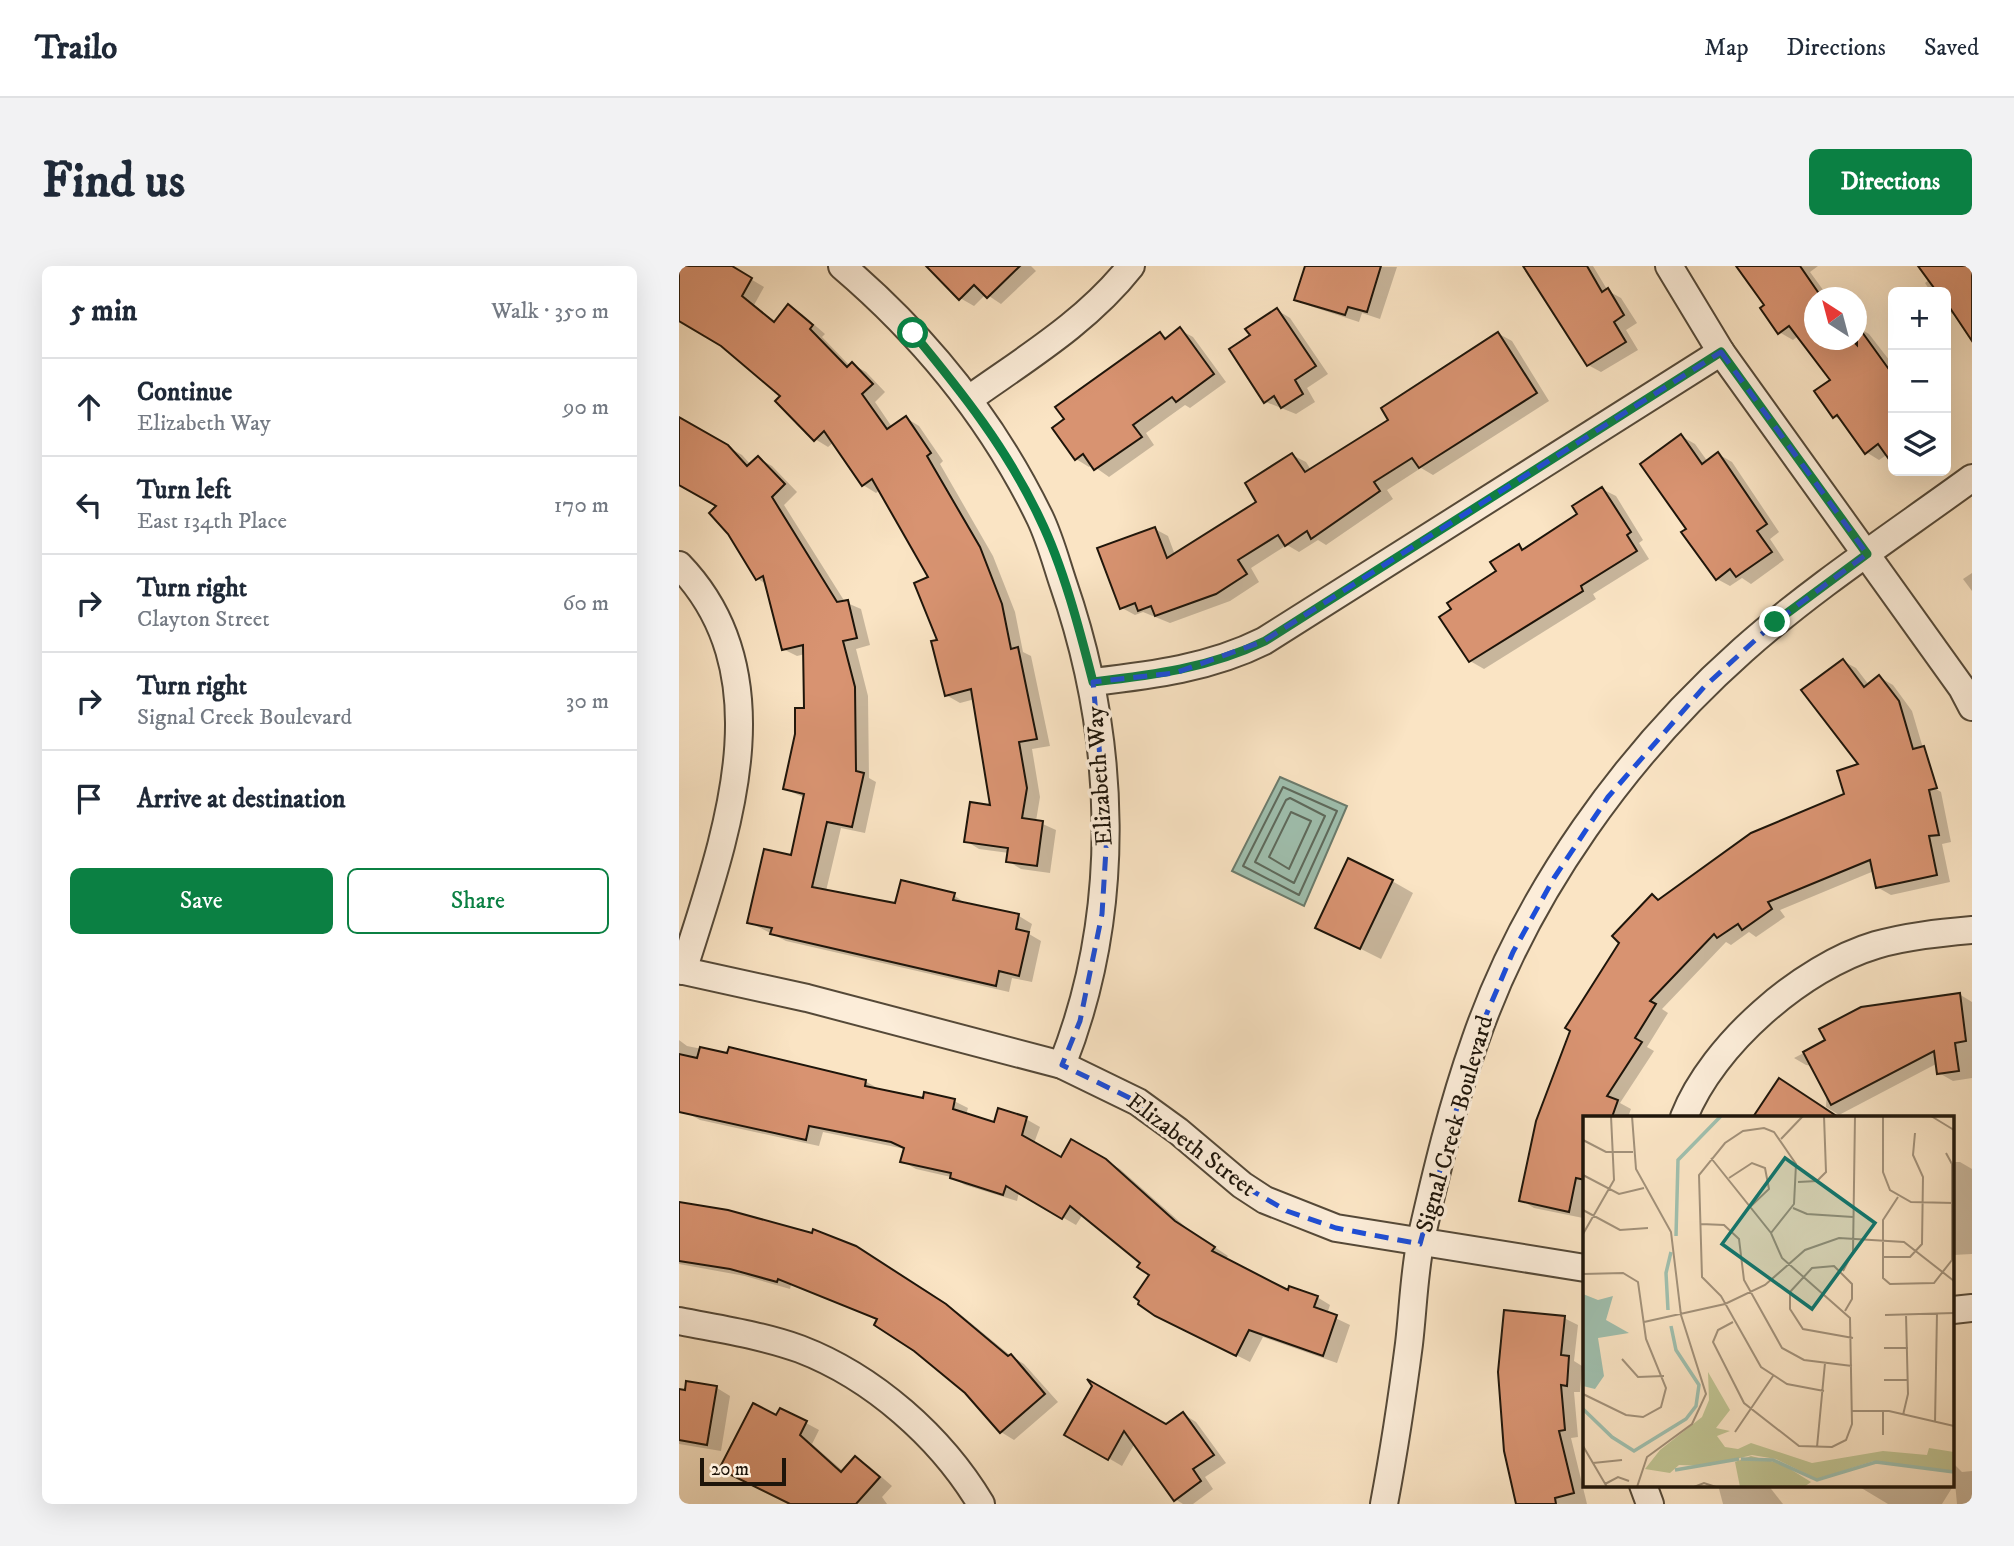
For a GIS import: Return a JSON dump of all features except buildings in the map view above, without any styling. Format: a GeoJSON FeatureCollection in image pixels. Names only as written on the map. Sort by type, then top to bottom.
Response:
{"type":"FeatureCollection","features":[{"type":"Feature","properties":{"kind":"street","name":"Elizabeth Way"},"geometry":{"type":"LineString","coordinates":[[842,266],[888,306],[969,399],[1041,520],[1080,634],[1093,682],[1107,833],[1102,914],[1080,1021],[1062,1065]]}},
{"type":"Feature","properties":{"kind":"street"},"geometry":{"type":"LineString","coordinates":[[969,399],[1076,322],[1115,286],[1131,266]]}},
{"type":"Feature","properties":{"kind":"street"},"geometry":{"type":"LineString","coordinates":[[1668,266],[1721,352],[1867,554],[1972,707]]}},
{"type":"Feature","properties":{"kind":"street"},"geometry":{"type":"LineString","coordinates":[[1093,682],[1175,673],[1238,654],[1265,641],[1721,352]]}},
{"type":"Feature","properties":{"kind":"street","name":"Signal Creek Boulevard"},"geometry":{"type":"LineString","coordinates":[[1384,1504],[1409,1346],[1420,1244],[1448,1127],[1475,1041],[1513,952],[1554,878],[1608,797],[1667,726],[1704,687],[1775,622],[1972,478]]}},
{"type":"Feature","properties":{"kind":"street"},"geometry":{"type":"LineString","coordinates":[[679,565],[718,618],[727,640],[736,669],[740,718],[737,763],[725,830],[681,971]]}},
{"type":"Feature","properties":{"kind":"street"},"geometry":{"type":"LineString","coordinates":[[1684,1116],[1696,1093],[1735,1039],[1772,1006],[1812,976],[1875,946],[1925,934],[1972,930]]}},
{"type":"Feature","properties":{"kind":"street","name":"Elizabeth Street"},"geometry":{"type":"LineString","coordinates":[[681,971],[833,1005],[1062,1065],[1138,1102],[1178,1131],[1242,1185],[1287,1211],[1336,1228],[1420,1244],[1583,1268]]}},
{"type":"Feature","properties":{"kind":"street"},"geometry":{"type":"LineString","coordinates":[[679,1321],[757,1336],[831,1363],[903,1412],[922,1429],[981,1504]]}},
{"type":"Feature","properties":{"kind":"street"},"geometry":{"type":"LineString","coordinates":[[1643,1486],[1650,1504]]}},
{"type":"Feature","properties":{"kind":"highlighted area"},"geometry":{"type":"Polygon","coordinates":[[[1721,352],[1867,554],[1775,622],[1704,687],[1608,797],[1554,878],[1513,952],[1475,1041],[1420,1244],[1336,1228],[1287,1211],[1242,1185],[1138,1102],[1062,1065],[1080,1021],[1102,914],[1107,833],[1093,682],[1175,673],[1264,641],[1721,352]]]}},
{"type":"Feature","properties":{"kind":"water"},"geometry":{"type":"Polygon","coordinates":[[[1280,777],[1347,806],[1304,906],[1232,871],[1280,777]]]}},
{"type":"Feature","properties":{"kind":"route"},"geometry":{"type":"LineString","coordinates":[[913,333],[969,399],[1041,520],[1080,634],[1093,682],[1175,673],[1238,654],[1265,641],[1407,548],[1721,352],[1867,554],[1775,622]]}}]}
